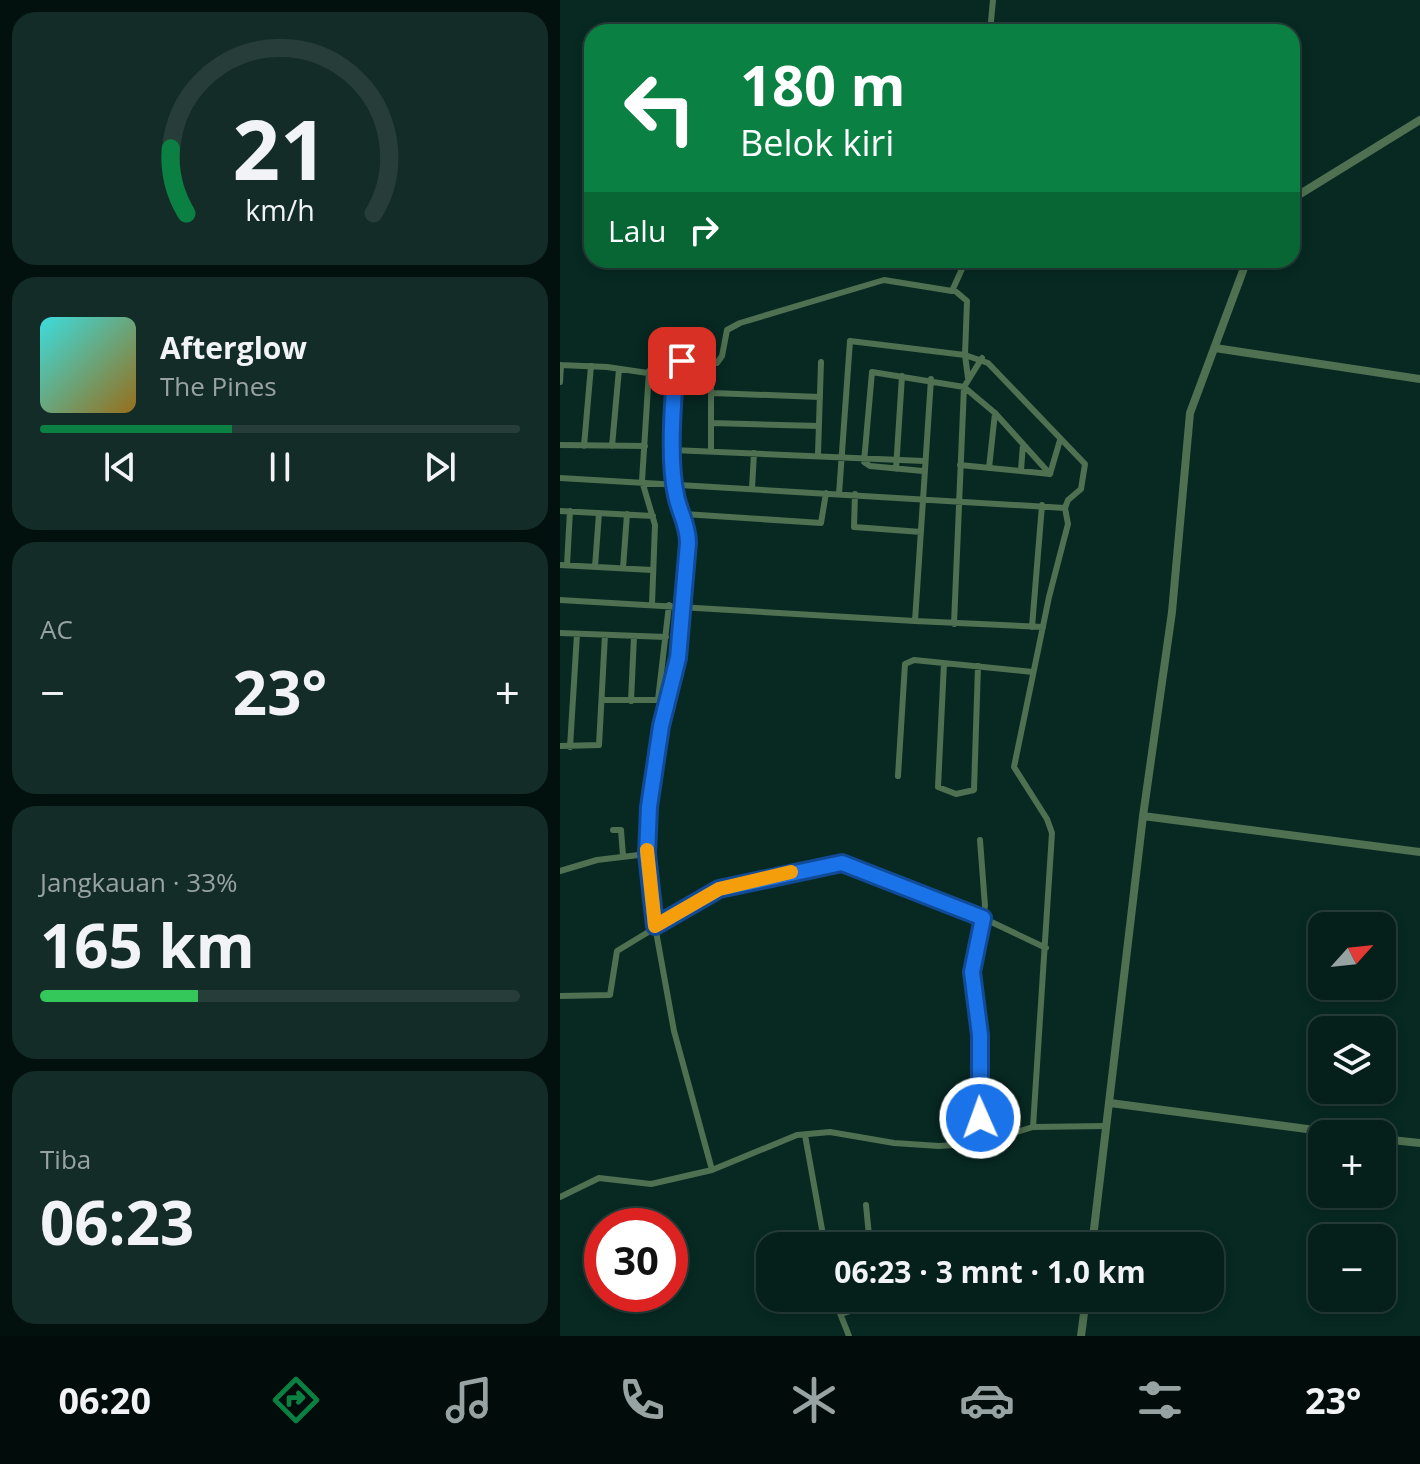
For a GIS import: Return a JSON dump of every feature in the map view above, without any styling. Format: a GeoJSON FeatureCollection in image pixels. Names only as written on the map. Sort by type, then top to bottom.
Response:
{"type":"FeatureCollection","features":[{"type":"Feature","properties":{"kind":"street"},"geometry":{"type":"LineString","coordinates":[[991,24],[993,0]]}},
{"type":"Feature","properties":{"kind":"street"},"geometry":{"type":"LineString","coordinates":[[1300,194],[1420,120]]}},
{"type":"Feature","properties":{"kind":"street"},"geometry":{"type":"LineString","coordinates":[[954,290],[963,268]]}},
{"type":"Feature","properties":{"kind":"street"},"geometry":{"type":"LineString","coordinates":[[1094,1232],[1143,816],[1172,612],[1190,413],[1244,268]]}},
{"type":"Feature","properties":{"kind":"street"},"geometry":{"type":"LineString","coordinates":[[712,1170],[674,1031],[655,926],[647,854],[649,807],[661,726],[678,658],[688,531],[675,483],[676,371],[682,361],[711,365],[720,360],[729,328],[803,302],[891,280],[954,290],[967,301],[965,355],[968,378]]}},
{"type":"Feature","properties":{"kind":"street"},"geometry":{"type":"LineString","coordinates":[[839,494],[850,341],[982,358],[1085,464],[1081,489],[1068,500],[1065,508],[1068,524],[1014,767],[1047,819],[1052,833],[1033,1127]]}},
{"type":"Feature","properties":{"kind":"street"},"geometry":{"type":"LineString","coordinates":[[1215,348],[1420,379]]}},
{"type":"Feature","properties":{"kind":"street"},"geometry":{"type":"LineString","coordinates":[[954,624],[964,387],[982,358]]}},
{"type":"Feature","properties":{"kind":"street"},"geometry":{"type":"LineString","coordinates":[[818,454],[821,362]]}},
{"type":"Feature","properties":{"kind":"street"},"geometry":{"type":"LineString","coordinates":[[560,382],[561,365],[676,371]]}},
{"type":"Feature","properties":{"kind":"street"},"geometry":{"type":"LineString","coordinates":[[711,365],[711,451]]}},
{"type":"Feature","properties":{"kind":"street"},"geometry":{"type":"LineString","coordinates":[[584,446],[591,366]]}},
{"type":"Feature","properties":{"kind":"street"},"geometry":{"type":"LineString","coordinates":[[612,446],[619,369]]}},
{"type":"Feature","properties":{"kind":"street"},"geometry":{"type":"LineString","coordinates":[[649,371],[642,481],[653,516],[652,604]]}},
{"type":"Feature","properties":{"kind":"street"},"geometry":{"type":"LineString","coordinates":[[923,471],[867,466],[871,373],[931,379],[964,387],[995,413],[1050,474]]}},
{"type":"Feature","properties":{"kind":"street"},"geometry":{"type":"LineString","coordinates":[[896,469],[902,376]]}},
{"type":"Feature","properties":{"kind":"street"},"geometry":{"type":"LineString","coordinates":[[915,621],[931,379]]}},
{"type":"Feature","properties":{"kind":"street"},"geometry":{"type":"LineString","coordinates":[[712,393],[820,397]]}},
{"type":"Feature","properties":{"kind":"street"},"geometry":{"type":"LineString","coordinates":[[989,468],[995,413]]}},
{"type":"Feature","properties":{"kind":"street"},"geometry":{"type":"LineString","coordinates":[[711,423],[819,426]]}},
{"type":"Feature","properties":{"kind":"street"},"geometry":{"type":"LineString","coordinates":[[1050,474],[1060,440]]}},
{"type":"Feature","properties":{"kind":"street"},"geometry":{"type":"LineString","coordinates":[[1021,470],[1023,444]]}},
{"type":"Feature","properties":{"kind":"street"},"geometry":{"type":"LineString","coordinates":[[560,445],[645,446]]}},
{"type":"Feature","properties":{"kind":"street"},"geometry":{"type":"LineString","coordinates":[[673,450],[924,461]]}},
{"type":"Feature","properties":{"kind":"street"},"geometry":{"type":"LineString","coordinates":[[752,488],[754,453]]}},
{"type":"Feature","properties":{"kind":"street"},"geometry":{"type":"LineString","coordinates":[[960,465],[1050,474]]}},
{"type":"Feature","properties":{"kind":"street"},"geometry":{"type":"LineString","coordinates":[[560,478],[959,499],[1065,508]]}},
{"type":"Feature","properties":{"kind":"street"},"geometry":{"type":"LineString","coordinates":[[684,514],[821,523],[826,493]]}},
{"type":"Feature","properties":{"kind":"street"},"geometry":{"type":"LineString","coordinates":[[855,494],[854,527],[921,532]]}},
{"type":"Feature","properties":{"kind":"street"},"geometry":{"type":"LineString","coordinates":[[1032,627],[1042,505]]}},
{"type":"Feature","properties":{"kind":"street"},"geometry":{"type":"LineString","coordinates":[[560,511],[653,516]]}},
{"type":"Feature","properties":{"kind":"street"},"geometry":{"type":"LineString","coordinates":[[570,511],[564,565],[652,570]]}},
{"type":"Feature","properties":{"kind":"street"},"geometry":{"type":"LineString","coordinates":[[595,567],[599,513]]}},
{"type":"Feature","properties":{"kind":"street"},"geometry":{"type":"LineString","coordinates":[[623,568],[627,514]]}},
{"type":"Feature","properties":{"kind":"street"},"geometry":{"type":"LineString","coordinates":[[560,600],[1043,627]]}},
{"type":"Feature","properties":{"kind":"street"},"geometry":{"type":"LineString","coordinates":[[602,700],[653,701],[660,696],[669,605]]}},
{"type":"Feature","properties":{"kind":"street"},"geometry":{"type":"LineString","coordinates":[[560,633],[666,637]]}},
{"type":"Feature","properties":{"kind":"street"},"geometry":{"type":"LineString","coordinates":[[570,747],[577,634]]}},
{"type":"Feature","properties":{"kind":"street"},"geometry":{"type":"LineString","coordinates":[[560,746],[599,745],[605,635]]}},
{"type":"Feature","properties":{"kind":"street"},"geometry":{"type":"LineString","coordinates":[[631,701],[634,636]]}},
{"type":"Feature","properties":{"kind":"street"},"geometry":{"type":"LineString","coordinates":[[898,776],[905,664],[914,660],[1033,672]]}},
{"type":"Feature","properties":{"kind":"street"},"geometry":{"type":"LineString","coordinates":[[944,663],[937,782],[942,791],[956,794],[974,790],[978,666]]}},
{"type":"Feature","properties":{"kind":"street"},"geometry":{"type":"LineString","coordinates":[[1143,816],[1420,852]]}},
{"type":"Feature","properties":{"kind":"street"},"geometry":{"type":"LineString","coordinates":[[613,830],[621,830],[623,856]]}},
{"type":"Feature","properties":{"kind":"street"},"geometry":{"type":"LineString","coordinates":[[980,840],[985,876],[983,918],[972,972],[980,1035],[981,1143]]}},
{"type":"Feature","properties":{"kind":"street"},"geometry":{"type":"LineString","coordinates":[[560,871],[623,856],[647,854]]}},
{"type":"Feature","properties":{"kind":"street"},"geometry":{"type":"LineString","coordinates":[[560,996],[610,995],[614,955],[655,926],[719,889],[842,863],[983,918],[1046,948]]}},
{"type":"Feature","properties":{"kind":"street"},"geometry":{"type":"LineString","coordinates":[[1110,1103],[1308,1129]]}},
{"type":"Feature","properties":{"kind":"street"},"geometry":{"type":"LineString","coordinates":[[560,1197],[575,1186],[599,1178],[651,1184],[732,1165],[783,1139],[805,1135],[830,1132],[930,1146],[981,1143],[1033,1127],[1106,1126]]}},
{"type":"Feature","properties":{"kind":"street"},"geometry":{"type":"LineString","coordinates":[[805,1135],[822,1232]]}},
{"type":"Feature","properties":{"kind":"street"},"geometry":{"type":"LineString","coordinates":[[1396,1140],[1420,1143]]}},
{"type":"Feature","properties":{"kind":"street"},"geometry":{"type":"LineString","coordinates":[[866,1205],[869,1232]]}},
{"type":"Feature","properties":{"kind":"street"},"geometry":{"type":"LineString","coordinates":[[847,1312],[841,1314],[849,1336]]}},
{"type":"Feature","properties":{"kind":"street"},"geometry":{"type":"LineString","coordinates":[[1081,1336],[1084,1312]]}},
{"type":"Feature","properties":{"kind":"slow traffic"},"geometry":{"type":"LineString","coordinates":[[647,850],[655,926],[729,885],[791,872]]}},
{"type":"Feature","properties":{"kind":"route"},"geometry":{"type":"LineString","coordinates":[[682,361],[676,364],[673,450],[676,497],[687,524],[688,543],[678,658],[661,726],[649,807],[647,854],[655,926],[729,885],[842,863],[983,918],[973,953],[972,972],[980,1035],[980,1118]]}}]}
